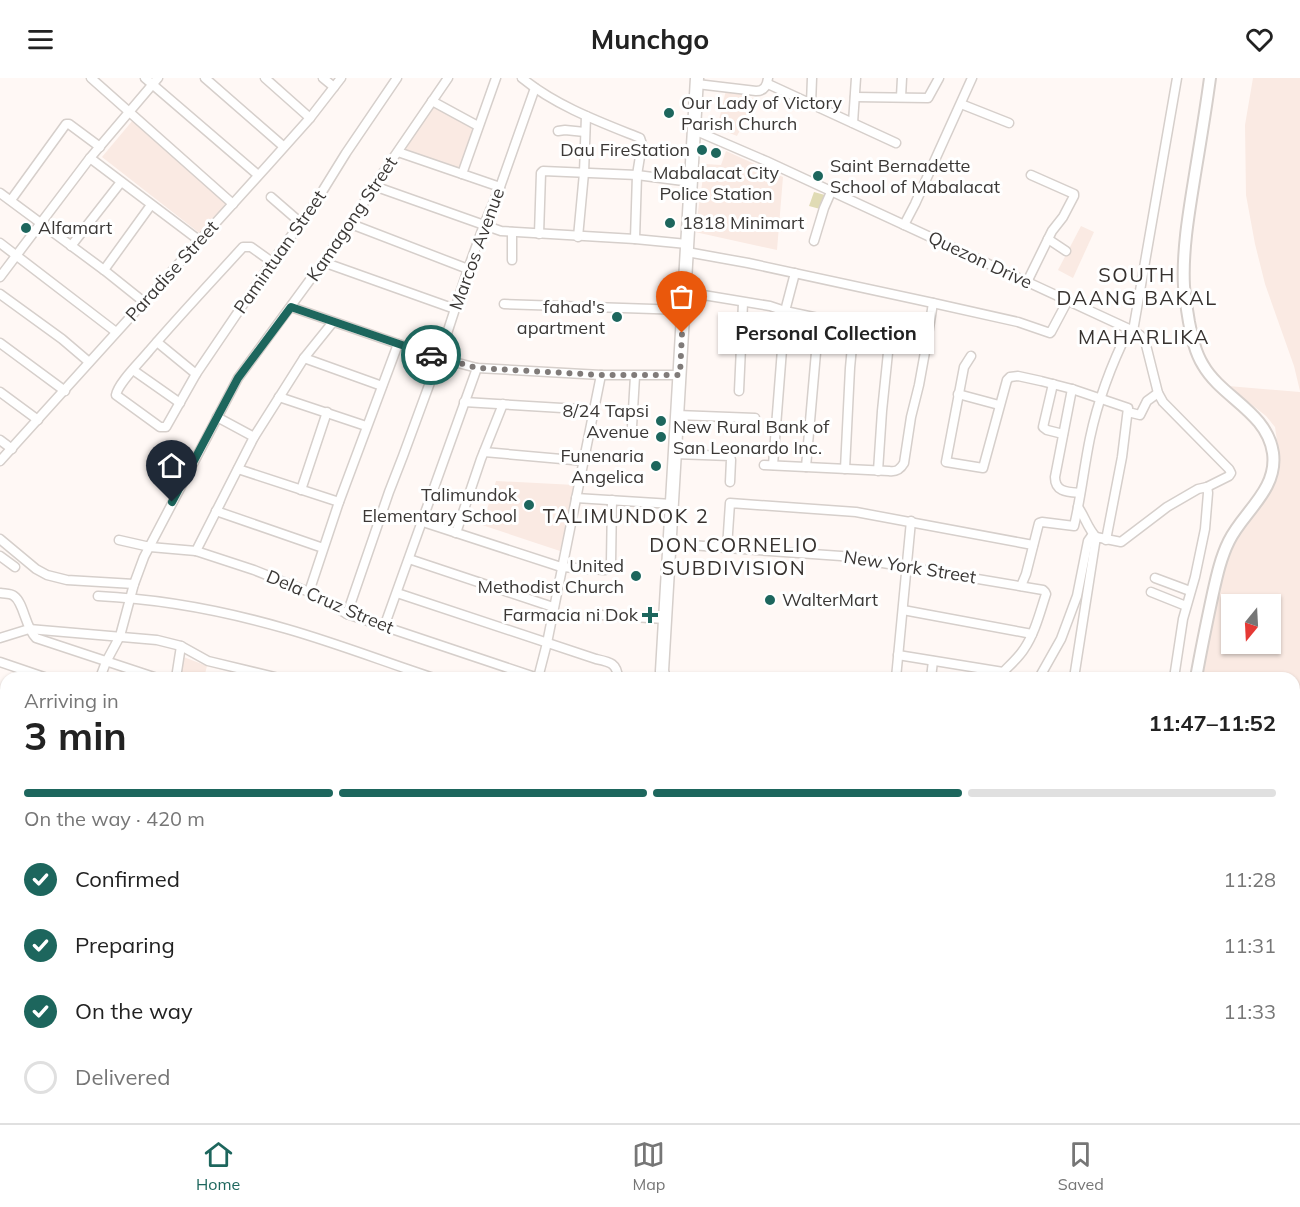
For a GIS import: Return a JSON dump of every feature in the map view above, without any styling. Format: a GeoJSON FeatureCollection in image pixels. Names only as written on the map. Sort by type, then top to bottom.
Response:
{"type":"FeatureCollection","features":[{"type":"Feature","properties":{"kind":"highway"},"geometry":{"type":"LineString","coordinates":[[661,672],[697,81]]}},
{"type":"Feature","properties":{"kind":"main road"},"geometry":{"type":"LineString","coordinates":[[1197,672],[1223,554],[1239,522],[1263,493],[1272,469],[1273,453],[1267,436],[1255,417],[1217,384],[1205,368],[1195,347],[1188,313],[1184,285],[1188,221],[1210,78]]}},
{"type":"Feature","properties":{"kind":"street"},"geometry":{"type":"LineString","coordinates":[[91,78],[233,204]]}},
{"type":"Feature","properties":{"kind":"street"},"geometry":{"type":"LineString","coordinates":[[205,78],[284,146]]}},
{"type":"Feature","properties":{"kind":"street"},"geometry":{"type":"LineString","coordinates":[[265,78],[310,118]]}},
{"type":"Feature","properties":{"kind":"street"},"geometry":{"type":"LineString","coordinates":[[323,78],[334,87]]}},
{"type":"Feature","properties":{"kind":"street","name":"Paradise Street"},"geometry":{"type":"LineString","coordinates":[[0,461],[200,242],[310,118],[341,78]]}},
{"type":"Feature","properties":{"kind":"street","name":"Pamintuan Street"},"geometry":{"type":"LineString","coordinates":[[133,370],[117,390],[116,395],[160,427],[166,427],[196,374],[301,223],[397,78]]}},
{"type":"Feature","properties":{"kind":"street","name":"Kamagong Street"},"geometry":{"type":"LineString","coordinates":[[102,672],[120,636],[144,557],[238,378],[351,224],[374,186],[448,78]]}},
{"type":"Feature","properties":{"kind":"street"},"geometry":{"type":"LineString","coordinates":[[462,174],[496,78]]}},
{"type":"Feature","properties":{"kind":"street"},"geometry":{"type":"LineString","coordinates":[[522,78],[535,88],[586,116],[640,138],[642,144],[637,176],[634,239]]}},
{"type":"Feature","properties":{"kind":"street"},"geometry":{"type":"LineString","coordinates":[[811,104],[812,78]]}},
{"type":"Feature","properties":{"kind":"street"},"geometry":{"type":"LineString","coordinates":[[853,123],[856,78]]}},
{"type":"Feature","properties":{"kind":"street"},"geometry":{"type":"LineString","coordinates":[[901,97],[902,78]]}},
{"type":"Feature","properties":{"kind":"street"},"geometry":{"type":"LineString","coordinates":[[855,97],[928,98],[939,78]]}},
{"type":"Feature","properties":{"kind":"street"},"geometry":{"type":"LineString","coordinates":[[904,225],[972,78]]}},
{"type":"Feature","properties":{"kind":"street"},"geometry":{"type":"LineString","coordinates":[[1021,586],[1039,523],[1073,526],[1090,436],[1113,363],[1131,330],[1177,78]]}},
{"type":"Feature","properties":{"kind":"street"},"geometry":{"type":"LineString","coordinates":[[0,277],[152,80],[258,175]]}},
{"type":"Feature","properties":{"kind":"street"},"geometry":{"type":"LineString","coordinates":[[697,81],[751,92],[763,90],[768,81],[811,104],[896,142]]}},
{"type":"Feature","properties":{"kind":"street","name":"Marcos Avenue"},"geometry":{"type":"LineString","coordinates":[[347,614],[439,358],[468,268],[535,88]]}},
{"type":"Feature","properties":{"kind":"street"},"geometry":{"type":"LineString","coordinates":[[432,101],[478,126]]}},
{"type":"Feature","properties":{"kind":"street"},"geometry":{"type":"LineString","coordinates":[[961,104],[1009,123]]}},
{"type":"Feature","properties":{"kind":"street"},"geometry":{"type":"LineString","coordinates":[[578,237],[586,116]]}},
{"type":"Feature","properties":{"kind":"street"},"geometry":{"type":"LineString","coordinates":[[11,200],[66,124],[100,147]]}},
{"type":"Feature","properties":{"kind":"street"},"geometry":{"type":"LineString","coordinates":[[558,132],[566,130],[585,132]]}},
{"type":"Feature","properties":{"kind":"street","name":"Quezon Drive"},"geometry":{"type":"LineString","coordinates":[[694,130],[1131,330]]}},
{"type":"Feature","properties":{"kind":"street"},"geometry":{"type":"LineString","coordinates":[[398,152],[500,187]]}},
{"type":"Feature","properties":{"kind":"street"},"geometry":{"type":"LineString","coordinates":[[90,158],[200,242]]}},
{"type":"Feature","properties":{"kind":"street"},"geometry":{"type":"LineString","coordinates":[[539,234],[543,171],[637,176],[691,182]]}},
{"type":"Feature","properties":{"kind":"street"},"geometry":{"type":"LineString","coordinates":[[1027,282],[1052,231],[1063,217],[1074,196],[1074,194],[1030,175]]}},
{"type":"Feature","properties":{"kind":"street"},"geometry":{"type":"LineString","coordinates":[[71,246],[121,182]]}},
{"type":"Feature","properties":{"kind":"street"},"geometry":{"type":"LineString","coordinates":[[374,186],[501,231],[634,239],[687,248],[1018,322],[1050,333],[1068,300]]}},
{"type":"Feature","properties":{"kind":"street"},"geometry":{"type":"LineString","coordinates":[[0,192],[144,302]]}},
{"type":"Feature","properties":{"kind":"street"},"geometry":{"type":"LineString","coordinates":[[814,241],[831,192]]}},
{"type":"Feature","properties":{"kind":"street"},"geometry":{"type":"LineString","coordinates":[[271,196],[301,223]]}},
{"type":"Feature","properties":{"kind":"street"},"geometry":{"type":"LineString","coordinates":[[104,270],[151,205]]}},
{"type":"Feature","properties":{"kind":"street"},"geometry":{"type":"LineString","coordinates":[[351,224],[468,268]]}},
{"type":"Feature","properties":{"kind":"street"},"geometry":{"type":"LineString","coordinates":[[512,232],[512,260]]}},
{"type":"Feature","properties":{"kind":"street"},"geometry":{"type":"LineString","coordinates":[[1048,239],[1066,251]]}},
{"type":"Feature","properties":{"kind":"street"},"geometry":{"type":"LineString","coordinates":[[0,243],[116,332]]}},
{"type":"Feature","properties":{"kind":"street"},"geometry":{"type":"LineString","coordinates":[[180,403],[133,370],[243,247],[251,247],[272,262]]}},
{"type":"Feature","properties":{"kind":"street"},"geometry":{"type":"LineString","coordinates":[[323,262],[455,309]]}},
{"type":"Feature","properties":{"kind":"street"},"geometry":{"type":"LineString","coordinates":[[795,273],[785,311],[768,465],[895,472],[900,468],[904,463],[933,303]]}},
{"type":"Feature","properties":{"kind":"street"},"geometry":{"type":"LineString","coordinates":[[685,292],[770,306],[927,341]]}},
{"type":"Feature","properties":{"kind":"street"},"geometry":{"type":"LineString","coordinates":[[0,294],[62,339],[89,362]]}},
{"type":"Feature","properties":{"kind":"street"},"geometry":{"type":"LineString","coordinates":[[739,391],[743,303]]}},
{"type":"Feature","properties":{"kind":"street"},"geometry":{"type":"LineString","coordinates":[[504,304],[684,310]]}},
{"type":"Feature","properties":{"kind":"street"},"geometry":{"type":"LineString","coordinates":[[291,307],[439,358],[477,368],[601,375],[680,375]]}},
{"type":"Feature","properties":{"kind":"street"},"geometry":{"type":"LineString","coordinates":[[806,467],[819,318]]}},
{"type":"Feature","properties":{"kind":"street"},"geometry":{"type":"LineString","coordinates":[[196,551],[254,437],[304,358],[333,322]]}},
{"type":"Feature","properties":{"kind":"street"},"geometry":{"type":"LineString","coordinates":[[846,469],[854,325]]}},
{"type":"Feature","properties":{"kind":"street"},"geometry":{"type":"LineString","coordinates":[[1095,536],[1121,542],[1167,507],[1231,473],[1163,402],[1158,393],[1145,341],[1131,330]]}},
{"type":"Feature","properties":{"kind":"street"},"geometry":{"type":"LineString","coordinates":[[878,471],[890,333]]}},
{"type":"Feature","properties":{"kind":"street"},"geometry":{"type":"LineString","coordinates":[[157,342],[196,374]]}},
{"type":"Feature","properties":{"kind":"street"},"geometry":{"type":"LineString","coordinates":[[0,343],[65,391]]}},
{"type":"Feature","properties":{"kind":"street"},"geometry":{"type":"LineString","coordinates":[[309,592],[366,426],[398,344]]}},
{"type":"Feature","properties":{"kind":"street"},"geometry":{"type":"LineString","coordinates":[[971,356],[964,368],[946,462],[983,468],[999,405],[1010,377],[1018,376],[1053,384],[1128,408],[1122,457],[1106,540]]}},
{"type":"Feature","properties":{"kind":"street"},"geometry":{"type":"LineString","coordinates":[[304,358],[382,386]]}},
{"type":"Feature","properties":{"kind":"street"},"geometry":{"type":"LineString","coordinates":[[384,627],[477,368]]}},
{"type":"Feature","properties":{"kind":"street"},"geometry":{"type":"LineString","coordinates":[[540,672],[601,375]]}},
{"type":"Feature","properties":{"kind":"street"},"geometry":{"type":"LineString","coordinates":[[632,427],[635,376]]}},
{"type":"Feature","properties":{"kind":"street"},"geometry":{"type":"LineString","coordinates":[[1053,384],[1043,427],[1063,434]]}},
{"type":"Feature","properties":{"kind":"street"},"geometry":{"type":"LineString","coordinates":[[1072,389],[1055,483],[1063,491],[1080,493]]}},
{"type":"Feature","properties":{"kind":"street"},"geometry":{"type":"LineString","coordinates":[[0,392],[38,420]]}},
{"type":"Feature","properties":{"kind":"street"},"geometry":{"type":"LineString","coordinates":[[1128,412],[1140,415],[1147,401],[1158,393]]}},
{"type":"Feature","properties":{"kind":"street"},"geometry":{"type":"LineString","coordinates":[[958,394],[999,405]]}},
{"type":"Feature","properties":{"kind":"street"},"geometry":{"type":"LineString","coordinates":[[279,397],[366,426]]}},
{"type":"Feature","properties":{"kind":"street"},"geometry":{"type":"LineString","coordinates":[[464,402],[595,410]]}},
{"type":"Feature","properties":{"kind":"street"},"geometry":{"type":"LineString","coordinates":[[456,533],[503,404]]}},
{"type":"Feature","properties":{"kind":"street"},"geometry":{"type":"LineString","coordinates":[[301,490],[327,412]]}},
{"type":"Feature","properties":{"kind":"street"},"geometry":{"type":"LineString","coordinates":[[677,415],[755,418]]}},
{"type":"Feature","properties":{"kind":"street"},"geometry":{"type":"LineString","coordinates":[[217,417],[254,437]]}},
{"type":"Feature","properties":{"kind":"street"},"geometry":{"type":"LineString","coordinates":[[0,440],[12,449]]}},
{"type":"Feature","properties":{"kind":"street"},"geometry":{"type":"LineString","coordinates":[[484,452],[584,461]]}},
{"type":"Feature","properties":{"kind":"street"},"geometry":{"type":"LineString","coordinates":[[675,454],[730,456],[730,482]]}},
{"type":"Feature","properties":{"kind":"street"},"geometry":{"type":"LineString","coordinates":[[238,469],[339,502]]}},
{"type":"Feature","properties":{"kind":"street"},"geometry":{"type":"LineString","coordinates":[[1175,672],[1186,606],[1205,529],[1207,487]]}},
{"type":"Feature","properties":{"kind":"street"},"geometry":{"type":"LineString","coordinates":[[576,498],[672,504]]}},
{"type":"Feature","properties":{"kind":"street"},"geometry":{"type":"LineString","coordinates":[[423,522],[561,567],[605,570],[611,563],[612,500]]}},
{"type":"Feature","properties":{"kind":"street"},"geometry":{"type":"LineString","coordinates":[[727,548],[730,502],[856,512],[1034,540]]}},
{"type":"Feature","properties":{"kind":"street"},"geometry":{"type":"LineString","coordinates":[[1075,672],[1095,536],[1078,507]]}},
{"type":"Feature","properties":{"kind":"street"},"geometry":{"type":"LineString","coordinates":[[216,511],[323,548]]}},
{"type":"Feature","properties":{"kind":"street"},"geometry":{"type":"LineString","coordinates":[[897,672],[911,521]]}},
{"type":"Feature","properties":{"kind":"street"},"geometry":{"type":"LineString","coordinates":[[1042,672],[1061,639],[1077,596],[1088,541],[1095,536]]}},
{"type":"Feature","properties":{"kind":"street"},"geometry":{"type":"LineString","coordinates":[[0,539],[47,575],[67,580],[134,584]]}},
{"type":"Feature","properties":{"kind":"street","name":"Dela Cruz Street"},"geometry":{"type":"LineString","coordinates":[[119,540],[150,547],[196,551],[254,570],[309,592],[347,614],[520,672]]}},
{"type":"Feature","properties":{"kind":"street","name":"New York Street"},"geometry":{"type":"LineString","coordinates":[[669,543],[842,556],[1043,590],[1046,594],[1032,633]]}},
{"type":"Feature","properties":{"kind":"street"},"geometry":{"type":"LineString","coordinates":[[0,556],[15,567]]}},
{"type":"Feature","properties":{"kind":"street"},"geometry":{"type":"LineString","coordinates":[[410,559],[553,608]]}},
{"type":"Feature","properties":{"kind":"street"},"geometry":{"type":"LineString","coordinates":[[1155,578],[1190,591]]}},
{"type":"Feature","properties":{"kind":"street"},"geometry":{"type":"LineString","coordinates":[[1151,592],[1186,606]]}},
{"type":"Feature","properties":{"kind":"street"},"geometry":{"type":"LineString","coordinates":[[0,593],[10,594],[17,599],[29,630],[36,638],[138,672]]}},
{"type":"Feature","properties":{"kind":"street"},"geometry":{"type":"LineString","coordinates":[[397,593],[614,665],[618,672]]}},
{"type":"Feature","properties":{"kind":"street"},"geometry":{"type":"LineString","coordinates":[[98,596],[131,597],[216,612],[287,629],[416,672]]}},
{"type":"Feature","properties":{"kind":"street"},"geometry":{"type":"LineString","coordinates":[[903,610],[1032,633],[1015,661],[1004,672]]}},
{"type":"Feature","properties":{"kind":"street"},"geometry":{"type":"LineString","coordinates":[[600,615],[665,619]]}},
{"type":"Feature","properties":{"kind":"street"},"geometry":{"type":"LineString","coordinates":[[0,638],[29,630],[157,639],[181,645],[208,661],[254,672]]}},
{"type":"Feature","properties":{"kind":"street"},"geometry":{"type":"LineString","coordinates":[[177,672],[181,645]]}},
{"type":"Feature","properties":{"kind":"street"},"geometry":{"type":"LineString","coordinates":[[898,655],[986,672]]}},
{"type":"Feature","properties":{"kind":"street"},"geometry":{"type":"LineString","coordinates":[[932,672],[933,661]]}},
{"type":"Feature","properties":{"kind":"street"},"geometry":{"type":"LineString","coordinates":[[0,662],[29,672]]}},
{"type":"Feature","properties":{"kind":"street"},"geometry":{"type":"LineString","coordinates":[[238,668],[238,672]]}},
{"type":"Feature","properties":{"kind":"shaded area"},"geometry":{"type":"Polygon","coordinates":[[[1253,78],[1300,78],[1300,391],[1294,366],[1265,284],[1246,195],[1245,125],[1253,78]]]}},
{"type":"Feature","properties":{"kind":"shaded area"},"geometry":{"type":"Polygon","coordinates":[[[726,90],[756,99],[737,136],[717,128],[726,90]]]}},
{"type":"Feature","properties":{"kind":"shaded area"},"geometry":{"type":"Polygon","coordinates":[[[430,103],[476,129],[458,170],[401,151],[430,103]]]}},
{"type":"Feature","properties":{"kind":"shaded area"},"geometry":{"type":"Polygon","coordinates":[[[133,120],[229,204],[202,235],[102,157],[133,120]]]}},
{"type":"Feature","properties":{"kind":"shaded area"},"geometry":{"type":"Polygon","coordinates":[[[726,151],[783,177],[777,250],[695,232],[705,164],[721,165],[726,151]]]}},
{"type":"Feature","properties":{"kind":"shaded area"},"geometry":{"type":"Polygon","coordinates":[[[814,192],[825,195],[820,209],[809,206],[814,192]]]}},
{"type":"Feature","properties":{"kind":"shaded area"},"geometry":{"type":"Polygon","coordinates":[[[1081,226],[1094,232],[1073,278],[1058,270],[1081,226]]]}},
{"type":"Feature","properties":{"kind":"shaded area"},"geometry":{"type":"Polygon","coordinates":[[[1228,386],[1300,392],[1300,672],[1203,672],[1216,603],[1227,563],[1235,542],[1276,467],[1278,448],[1275,427],[1266,416],[1228,386]]]}},
{"type":"Feature","properties":{"kind":"shaded area","name":"Talimundok Elementary School"},"geometry":{"type":"Polygon","coordinates":[[[496,481],[575,485],[560,551],[482,525],[496,481]]]}},
{"type":"Feature","properties":{"kind":"shaded area"},"geometry":{"type":"Polygon","coordinates":[[[181,656],[207,666],[206,672],[177,672],[181,656]]]}},
{"type":"Feature","properties":{"kind":"way so far"},"geometry":{"type":"LineString","coordinates":[[431,355],[477,368],[601,375],[680,375],[682,333]]}},
{"type":"Feature","properties":{"kind":"place","name":"Our Lady of Victory Parish Church"},"geometry":{"type":"Point","coordinates":[669,113]}},
{"type":"Feature","properties":{"kind":"place","name":"Dau FireStation"},"geometry":{"type":"Point","coordinates":[702,150]}},
{"type":"Feature","properties":{"kind":"place","name":"Mabalacat City Police Station"},"geometry":{"type":"Point","coordinates":[716,153]}},
{"type":"Feature","properties":{"kind":"place","name":"Saint Bernadette School of Mabalacat"},"geometry":{"type":"Point","coordinates":[818,176]}},
{"type":"Feature","properties":{"kind":"place","name":"1818 Minimart"},"geometry":{"type":"Point","coordinates":[670,223]}},
{"type":"Feature","properties":{"kind":"place","name":"Alfamart"},"geometry":{"type":"Point","coordinates":[26,228]}},
{"type":"Feature","properties":{"kind":"place","name":"fahad's apartment"},"geometry":{"type":"Point","coordinates":[617,317]}},
{"type":"Feature","properties":{"kind":"place","name":"Personal Collection"},"geometry":{"type":"Point","coordinates":[682,333]}},
{"type":"Feature","properties":{"kind":"place","name":"8/24 Tapsi Avenue"},"geometry":{"type":"Point","coordinates":[661,421]}},
{"type":"Feature","properties":{"kind":"place","name":"New Rural Bank of San Leonardo Inc."},"geometry":{"type":"Point","coordinates":[661,437]}},
{"type":"Feature","properties":{"kind":"place","name":"Funenaria Angelica"},"geometry":{"type":"Point","coordinates":[656,466]}},
{"type":"Feature","properties":{"kind":"place","name":"Talimundok Elementary School"},"geometry":{"type":"Point","coordinates":[529,505]}},
{"type":"Feature","properties":{"kind":"place","name":"United Methodist Church"},"geometry":{"type":"Point","coordinates":[636,576]}},
{"type":"Feature","properties":{"kind":"place","name":"WalterMart"},"geometry":{"type":"Point","coordinates":[770,600]}},
{"type":"Feature","properties":{"kind":"place","name":"Farmacia ni Dok"},"geometry":{"type":"Point","coordinates":[650,615]}},
{"type":"Feature","properties":{"kind":"district","name":"SOUTH DAANG BAKAL"},"geometry":{"type":"Point","coordinates":[1137,286]}},
{"type":"Feature","properties":{"kind":"district","name":"MAHARLIKA"},"geometry":{"type":"Point","coordinates":[1144,337]}},
{"type":"Feature","properties":{"kind":"district","name":"TALIMUNDOK 2"},"geometry":{"type":"Point","coordinates":[626,516]}},
{"type":"Feature","properties":{"kind":"district","name":"DON CORNELIO SUBDIVISION"},"geometry":{"type":"Point","coordinates":[734,556]}},
{"type":"Feature","properties":{"kind":"route"},"geometry":{"type":"LineString","coordinates":[[172,502],[238,378],[291,307],[431,355]]}}]}
